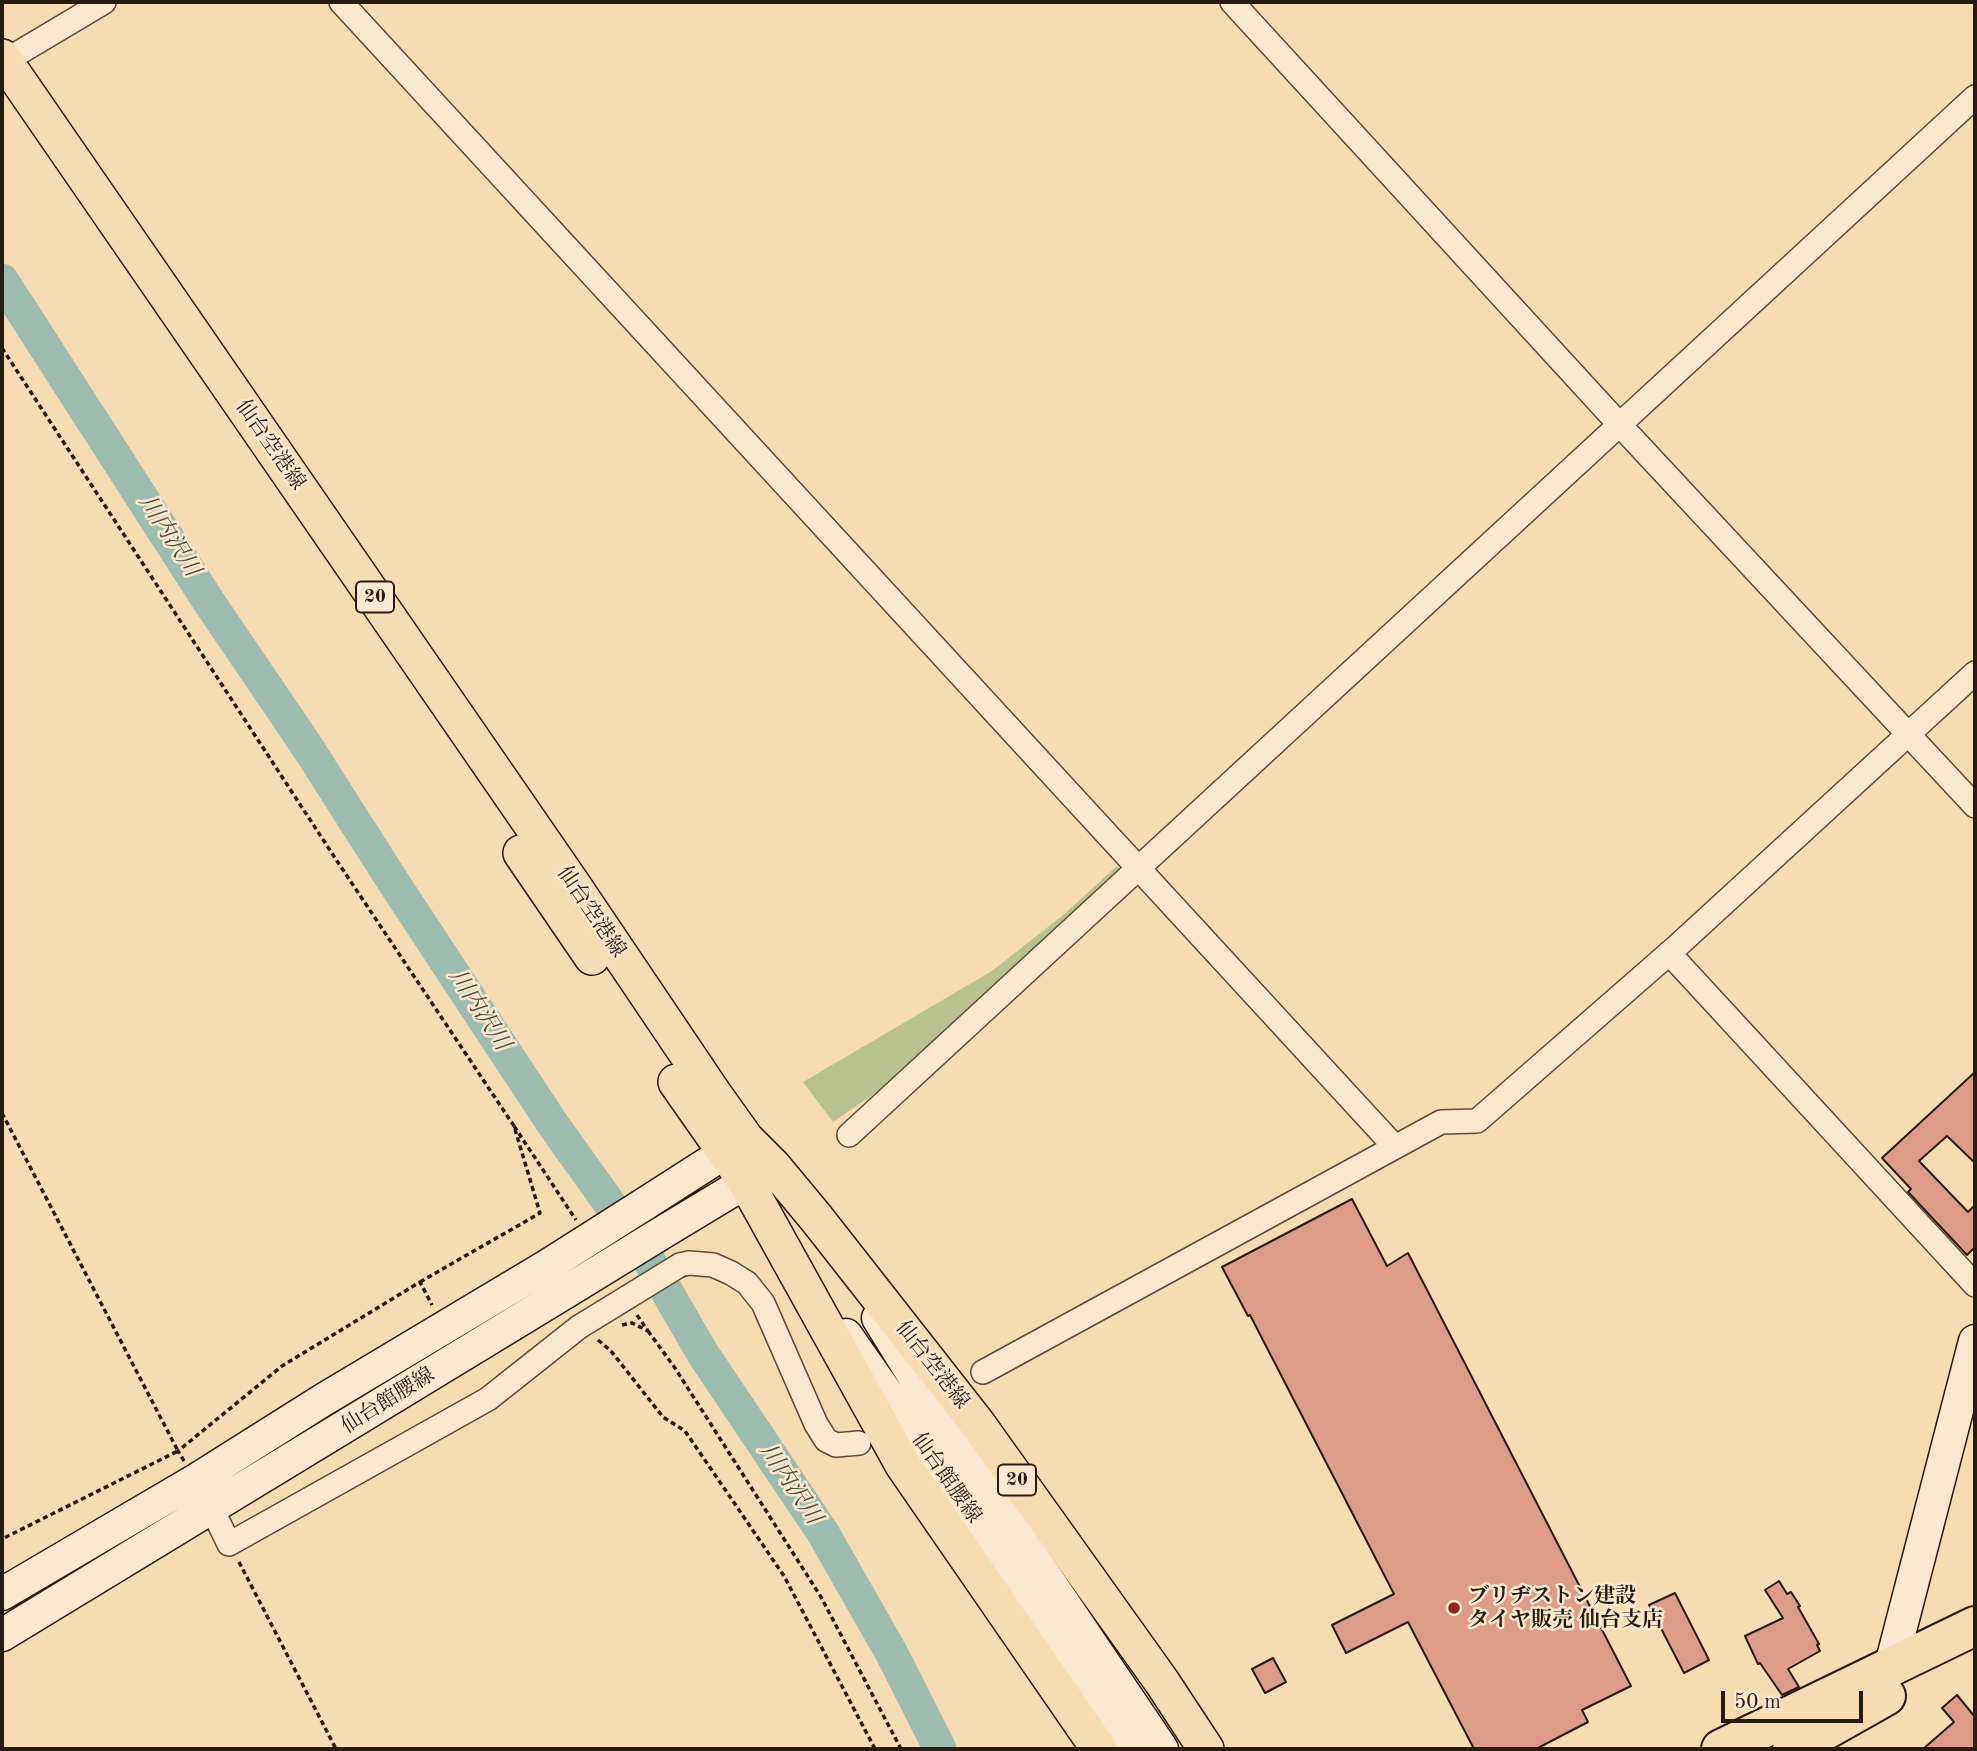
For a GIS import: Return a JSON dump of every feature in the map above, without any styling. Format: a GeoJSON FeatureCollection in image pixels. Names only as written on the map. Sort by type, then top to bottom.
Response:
{"type":"FeatureCollection","features":[{"type":"Feature","properties":{"kind":"highway"},"geometry":{"type":"LineString","coordinates":[[1721,1749],[1975,1626]]}},
{"type":"Feature","properties":{"kind":"highway"},"geometry":{"type":"LineString","coordinates":[[1792,1749],[1975,1651]]}},
{"type":"Feature","properties":{"kind":"main road","name":"仙台空港線"},"geometry":{"type":"LineString","coordinates":[[3,59],[736,1147]]}},
{"type":"Feature","properties":{"kind":"main road","name":"仙台空港線"},"geometry":{"type":"LineString","coordinates":[[2,95],[736,1147],[759,1174],[817,1219],[977,1423],[1162,1682],[1206,1749]]}},
{"type":"Feature","properties":{"kind":"main road","name":"仙台館腰線"},"geometry":{"type":"LineString","coordinates":[[2,1635],[203,1494],[323,1400],[547,1266],[736,1147]]}},
{"type":"Feature","properties":{"kind":"main road","name":"仙台空港線"},"geometry":{"type":"LineString","coordinates":[[759,1174],[781,1242],[903,1465],[1099,1749]]}},
{"type":"Feature","properties":{"kind":"main road","name":"仙台館腰線"},"geometry":{"type":"LineString","coordinates":[[2,1594],[352,1423],[759,1174]]}},
{"type":"Feature","properties":{"kind":"main road","name":"仙台館腰線"},"geometry":{"type":"LineString","coordinates":[[817,1219],[1120,1708]]}},
{"type":"Feature","properties":{"kind":"main road","name":"仙台館腰線"},"geometry":{"type":"LineString","coordinates":[[781,1242],[1120,1708]]}},
{"type":"Feature","properties":{"kind":"main road"},"geometry":{"type":"LineString","coordinates":[[1890,1669],[1975,1341]]}},
{"type":"Feature","properties":{"kind":"main road"},"geometry":{"type":"LineString","coordinates":[[1120,1708],[1135,1749]]}},
{"type":"Feature","properties":{"kind":"main road"},"geometry":{"type":"LineString","coordinates":[[1120,1708],[1162,1749]]}},
{"type":"Feature","properties":{"kind":"street"},"geometry":{"type":"LineString","coordinates":[[3,59],[104,2]]}},
{"type":"Feature","properties":{"kind":"street"},"geometry":{"type":"LineString","coordinates":[[341,2],[1395,1147]]}},
{"type":"Feature","properties":{"kind":"street"},"geometry":{"type":"LineString","coordinates":[[1232,2],[1619,424],[1975,806]]}},
{"type":"Feature","properties":{"kind":"street"},"geometry":{"type":"LineString","coordinates":[[849,1135],[1975,97]]}},
{"type":"Feature","properties":{"kind":"street"},"geometry":{"type":"LineString","coordinates":[[983,1372],[1441,1122],[1477,1121],[1669,953],[1975,673]]}},
{"type":"Feature","properties":{"kind":"street"},"geometry":{"type":"LineString","coordinates":[[1669,953],[1975,1285]]}},
{"type":"Feature","properties":{"kind":"street"},"geometry":{"type":"LineString","coordinates":[[203,1494],[229,1544],[488,1399],[680,1265],[689,1263],[713,1265],[747,1283],[763,1303],[816,1424],[826,1440],[836,1445],[859,1443]]}},
{"type":"Feature","properties":{"kind":"path"},"geometry":{"type":"LineString","coordinates":[[2,348],[514,1126]]}},
{"type":"Feature","properties":{"kind":"path"},"geometry":{"type":"LineString","coordinates":[[2,1113],[203,1494]]}},
{"type":"Feature","properties":{"kind":"path"},"geometry":{"type":"LineString","coordinates":[[2,1539],[178,1451],[282,1366],[420,1282],[432,1305]]}},
{"type":"Feature","properties":{"kind":"path"},"geometry":{"type":"LineString","coordinates":[[585,1331],[611,1351],[663,1417],[685,1431],[784,1576],[874,1749]]}},
{"type":"Feature","properties":{"kind":"path"},"geometry":{"type":"LineString","coordinates":[[648,1331],[675,1368],[814,1586],[901,1749]]}},
{"type":"Feature","properties":{"kind":"path"},"geometry":{"type":"LineString","coordinates":[[229,1544],[336,1749]]}},
{"type":"Feature","properties":{"kind":"green space"},"geometry":{"type":"Polygon","coordinates":[[[1117,866],[1123,872],[910,1069],[833,1122],[803,1082],[992,971],[1062,916],[1117,866]]]}},
{"type":"Feature","properties":{"kind":"building"},"geometry":{"type":"Polygon","coordinates":[[[1975,1072],[1975,1163],[1947,1136],[1919,1161],[1968,1212],[1975,1205],[1975,1247],[1967,1255],[1908,1192],[1911,1189],[1882,1158],[1975,1072]]]}},
{"type":"Feature","properties":{"kind":"building"},"geometry":{"type":"Polygon","coordinates":[[[1352,1199],[1387,1266],[1408,1253],[1631,1686],[1582,1710],[1588,1722],[1536,1749],[1474,1749],[1408,1622],[1346,1653],[1332,1625],[1394,1594],[1250,1315],[1248,1316],[1222,1267],[1352,1199]]]}},
{"type":"Feature","properties":{"kind":"building"},"geometry":{"type":"Polygon","coordinates":[[[1779,1581],[1787,1594],[1791,1592],[1800,1606],[1798,1607],[1819,1644],[1817,1645],[1820,1651],[1788,1669],[1799,1687],[1782,1695],[1760,1663],[1758,1664],[1745,1636],[1783,1618],[1765,1590],[1779,1581]]]}},
{"type":"Feature","properties":{"kind":"building"},"geometry":{"type":"Polygon","coordinates":[[[1675,1593],[1709,1660],[1684,1673],[1649,1605],[1675,1593]]]}},
{"type":"Feature","properties":{"kind":"building"},"geometry":{"type":"Polygon","coordinates":[[[1273,1658],[1286,1682],[1265,1693],[1252,1669],[1273,1658]]]}},
{"type":"Feature","properties":{"kind":"building"},"geometry":{"type":"Polygon","coordinates":[[[1957,1695],[1975,1717],[1975,1749],[1923,1749],[1954,1722],[1942,1708],[1957,1695]]]}},
{"type":"Feature","properties":{"kind":"waterway","name":"川内沢川"},"geometry":{"type":"LineString","coordinates":[[2,280],[209,602],[308,748],[552,1123],[644,1252],[703,1354],[823,1533],[892,1654],[940,1749]]}},
{"type":"Feature","properties":{"kind":"place","name":"ブリヂストン建設 タイヤ販売 仙台支店"},"geometry":{"type":"Point","coordinates":[1454,1608]}}]}
